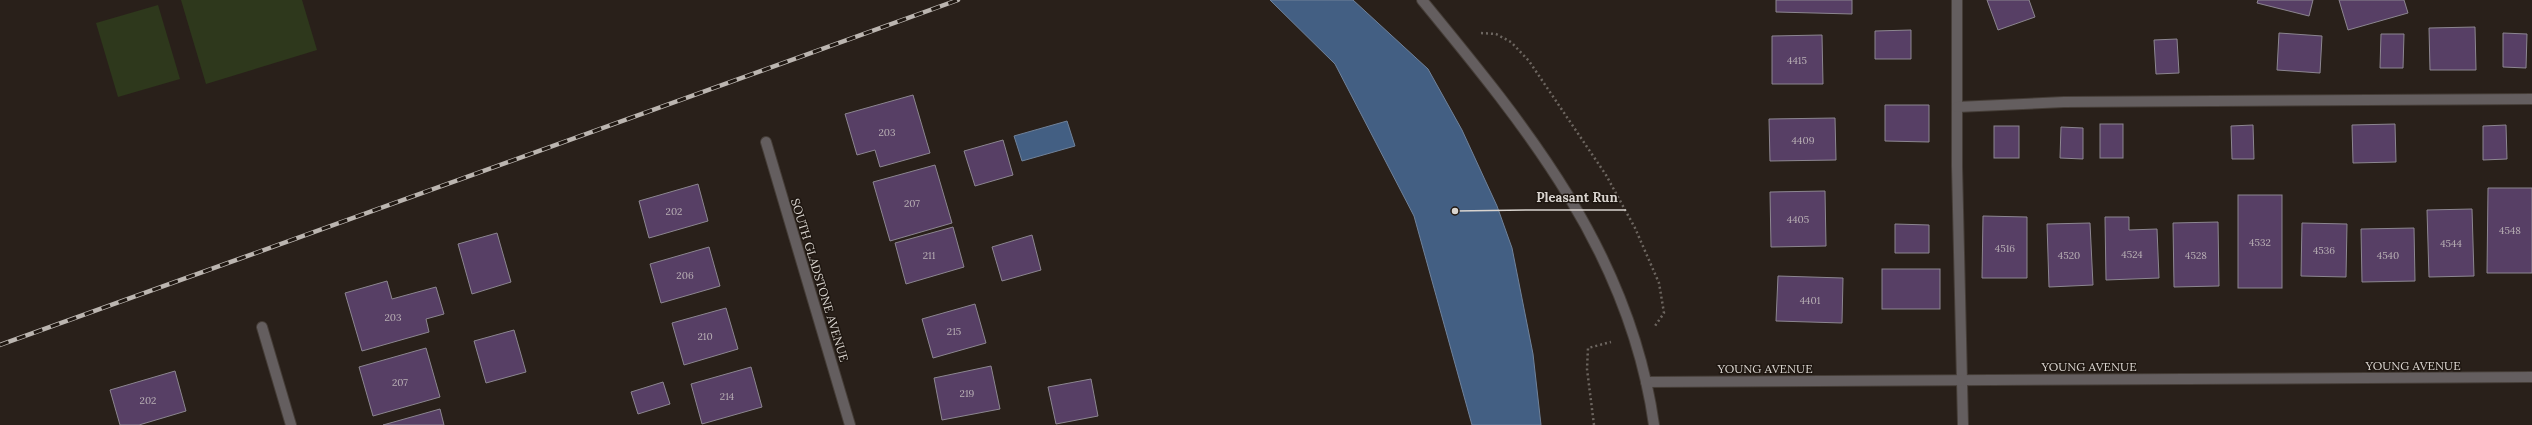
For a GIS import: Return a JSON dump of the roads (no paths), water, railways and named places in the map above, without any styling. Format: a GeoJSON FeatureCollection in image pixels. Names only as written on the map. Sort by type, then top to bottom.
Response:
{"type":"FeatureCollection","features":[{"type":"Feature","properties":{"kind":"street"},"geometry":{"type":"LineString","coordinates":[[1422,0],[1515,116],[1572,199],[1609,273],[1633,334],[1646,382],[1654,425]]}},
{"type":"Feature","properties":{"kind":"street"},"geometry":{"type":"LineString","coordinates":[[1957,0],[1957,107],[1963,425]]}},
{"type":"Feature","properties":{"kind":"street"},"geometry":{"type":"LineString","coordinates":[[1957,107],[2064,102],[2532,99]]}},
{"type":"Feature","properties":{"kind":"street","name":"SOUTH GLADSTONE AVENUE"},"geometry":{"type":"LineString","coordinates":[[766,142],[850,425]]}},
{"type":"Feature","properties":{"kind":"street"},"geometry":{"type":"LineString","coordinates":[[262,327],[291,425]]}},
{"type":"Feature","properties":{"kind":"street","name":"YOUNG AVENUE"},"geometry":{"type":"LineString","coordinates":[[1646,382],[2532,377]]}},
{"type":"Feature","properties":{"kind":"water"},"geometry":{"type":"Polygon","coordinates":[[[1270,0],[1353,0],[1428,69],[1462,130],[1497,206],[1512,248],[1533,354],[1541,425],[1472,425],[1414,216],[1335,64],[1270,0]]]}},
{"type":"Feature","properties":{"kind":"water"},"geometry":{"type":"Polygon","coordinates":[[[1067,121],[1075,146],[1022,161],[1014,136],[1067,121]]]}},
{"type":"Feature","properties":{"kind":"railway"},"geometry":{"type":"LineString","coordinates":[[0,345],[958,0]]}},
{"type":"Feature","properties":{"kind":"place","name":"Pleasant Run"},"geometry":{"type":"Point","coordinates":[1455,211]}}]}
